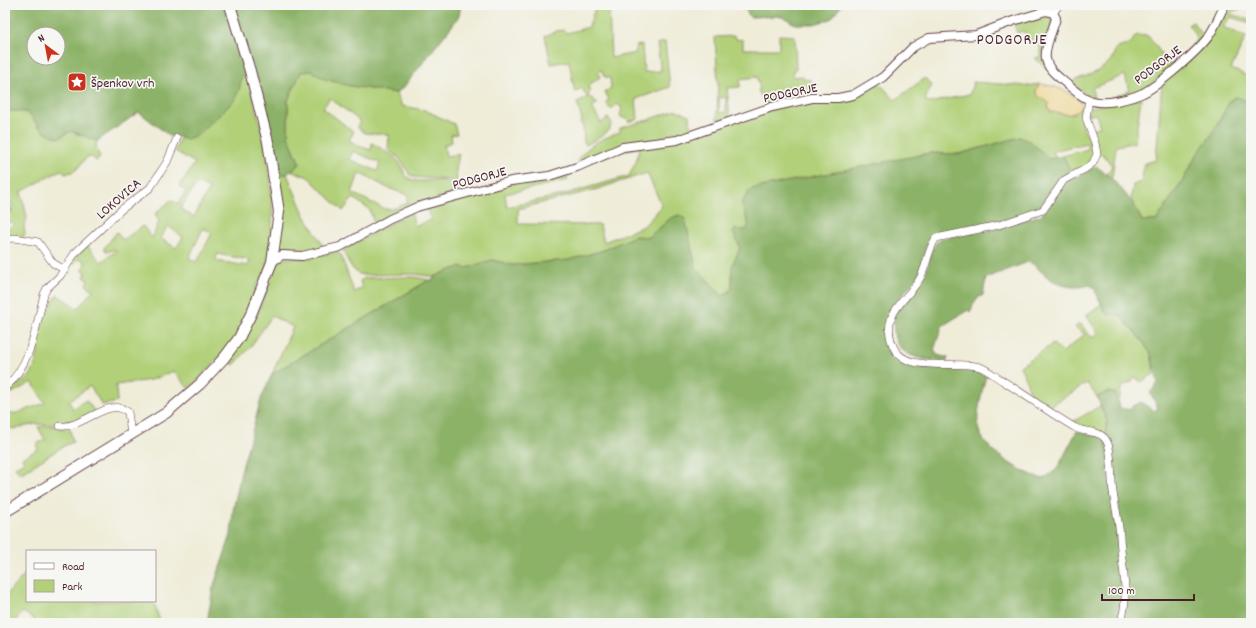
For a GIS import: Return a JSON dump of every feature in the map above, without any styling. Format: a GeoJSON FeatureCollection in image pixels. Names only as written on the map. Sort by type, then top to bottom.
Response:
{"type":"FeatureCollection","features":[{"type":"Feature","properties":{"kind":"main road"},"geometry":{"type":"LineString","coordinates":[[5,512],[166,413],[200,384],[224,358],[239,338],[252,312],[272,262],[279,212],[268,142],[250,71],[230,5]]}},
{"type":"Feature","properties":{"kind":"street"},"geometry":{"type":"LineString","coordinates":[[1053,13],[1059,5]]}},
{"type":"Feature","properties":{"kind":"street","name":"PODGORJE"},"geometry":{"type":"LineString","coordinates":[[272,262],[282,255],[302,256],[340,247],[390,219],[417,207],[511,182],[549,176],[577,167],[623,147],[677,140],[772,107],[812,98],[838,98],[853,95],[883,78],[920,42],[929,38],[976,35],[1046,11],[1053,13],[1056,18],[1046,52],[1046,60],[1050,69],[1070,86],[1089,99],[1103,102],[1127,98],[1143,93],[1156,85],[1197,49],[1208,37],[1225,5]]}},
{"type":"Feature","properties":{"kind":"street"},"geometry":{"type":"LineString","coordinates":[[1089,99],[1086,118],[1097,154],[1093,163],[1064,180],[1043,210],[999,225],[936,238],[931,246],[920,279],[895,308],[889,328],[893,345],[898,354],[912,361],[926,364],[964,364],[980,367],[1037,401],[1076,428],[1100,434],[1108,443],[1113,493],[1119,525],[1124,583],[1125,610],[1120,623]]}},
{"type":"Feature","properties":{"kind":"street","name":"LOKOVICA"},"geometry":{"type":"LineString","coordinates":[[5,388],[16,376],[26,360],[47,288],[64,270],[80,248],[122,208],[150,188],[167,162],[177,138]]}},
{"type":"Feature","properties":{"kind":"street"},"geometry":{"type":"LineString","coordinates":[[5,238],[16,238],[38,242],[53,263],[64,270]]}},
{"type":"Feature","properties":{"kind":"street"},"geometry":{"type":"LineString","coordinates":[[60,426],[74,426],[108,409],[124,409],[128,412],[131,435]]}},
{"type":"Feature","properties":{"kind":"green space"},"geometry":{"type":"Polygon","coordinates":[[[5,5],[224,5],[245,72],[242,74],[239,90],[234,101],[198,135],[187,139],[174,135],[171,137],[139,112],[97,141],[70,131],[59,138],[44,132],[27,112],[5,111],[5,5]]]}},
{"type":"Feature","properties":{"kind":"green space"},"geometry":{"type":"Polygon","coordinates":[[[233,5],[461,6],[458,18],[403,88],[396,93],[350,86],[324,79],[312,71],[301,72],[288,100],[288,136],[300,164],[287,174],[278,175],[268,118],[233,5]]]}},
{"type":"Feature","properties":{"kind":"green space"},"geometry":{"type":"Polygon","coordinates":[[[596,5],[609,5],[611,58],[635,53],[636,46],[642,45],[644,72],[661,71],[657,44],[665,42],[670,87],[636,99],[638,119],[628,122],[627,118],[622,118],[620,115],[622,109],[618,104],[610,109],[606,102],[609,100],[605,92],[611,88],[610,78],[605,77],[601,70],[598,72],[600,77],[588,86],[590,91],[588,96],[598,103],[592,107],[601,123],[608,118],[612,123],[611,127],[606,133],[586,145],[584,142],[583,127],[580,122],[582,120],[577,103],[587,98],[582,88],[575,92],[569,61],[551,64],[545,36],[556,31],[564,30],[567,33],[589,27],[596,5]]]}},
{"type":"Feature","properties":{"kind":"green space"},"geometry":{"type":"Polygon","coordinates":[[[743,5],[842,5],[831,19],[814,24],[795,24],[785,18],[777,16],[750,17],[743,5]]]}},
{"type":"Feature","properties":{"kind":"green space"},"geometry":{"type":"Polygon","coordinates":[[[1228,5],[1238,5],[1240,9],[1231,12],[1231,14],[1251,20],[1251,23],[1230,17],[1223,27],[1246,37],[1231,69],[1251,77],[1251,102],[1236,97],[1230,100],[1213,133],[1196,156],[1183,180],[1156,221],[1142,221],[1131,199],[1133,185],[1141,182],[1145,163],[1156,160],[1162,82],[1194,55],[1228,5]]]}},
{"type":"Feature","properties":{"kind":"green space"},"geometry":{"type":"Polygon","coordinates":[[[1046,13],[1053,18],[1049,36],[1049,70],[1035,58],[1040,57],[1040,42],[1032,42],[1023,31],[1017,33],[1014,24],[1046,13]]]}},
{"type":"Feature","properties":{"kind":"green space"},"geometry":{"type":"Polygon","coordinates":[[[1193,22],[1203,37],[1198,44],[1142,92],[1106,100],[1129,91],[1125,75],[1092,88],[1094,99],[1073,85],[1076,79],[1094,73],[1106,65],[1114,55],[1115,49],[1129,44],[1135,36],[1138,35],[1148,36],[1171,66],[1195,42],[1196,35],[1188,25],[1193,22]]]}},
{"type":"Feature","properties":{"kind":"green space"},"geometry":{"type":"Polygon","coordinates":[[[779,35],[795,36],[796,69],[793,70],[793,77],[803,76],[804,79],[811,80],[810,91],[807,95],[768,105],[762,99],[758,90],[760,89],[757,77],[740,79],[740,87],[727,88],[730,118],[717,120],[718,83],[715,37],[735,36],[736,39],[743,40],[743,49],[779,49],[779,35]],[[726,97],[719,98],[719,113],[726,112],[726,97]]]}},
{"type":"Feature","properties":{"kind":"green space"},"geometry":{"type":"Polygon","coordinates":[[[312,71],[322,77],[342,84],[396,93],[402,106],[425,110],[454,124],[457,134],[451,135],[452,142],[444,145],[446,156],[459,154],[456,169],[457,184],[450,180],[414,177],[410,175],[399,158],[388,150],[389,135],[365,133],[357,127],[360,121],[330,98],[323,108],[354,132],[349,140],[358,146],[371,150],[372,143],[386,151],[400,163],[406,175],[410,179],[419,181],[444,181],[455,186],[458,192],[401,210],[374,224],[370,210],[353,198],[343,211],[308,177],[290,170],[300,164],[288,136],[288,100],[301,72],[312,71]],[[353,151],[349,159],[377,171],[380,163],[353,151]],[[359,173],[352,193],[385,209],[393,209],[407,203],[408,195],[388,188],[359,173]]]}},
{"type":"Feature","properties":{"kind":"green space"},"geometry":{"type":"Polygon","coordinates":[[[245,72],[265,144],[272,195],[272,220],[271,244],[266,268],[256,287],[250,310],[244,324],[232,342],[189,389],[174,371],[151,380],[116,385],[117,402],[102,405],[90,386],[69,401],[73,409],[86,400],[96,413],[64,425],[36,424],[13,429],[5,425],[5,414],[17,413],[45,403],[32,382],[5,397],[5,391],[28,378],[33,370],[39,350],[32,348],[43,309],[51,306],[57,295],[78,308],[93,290],[86,285],[88,280],[84,277],[86,273],[83,270],[85,262],[80,258],[74,264],[71,262],[87,245],[101,262],[116,251],[115,249],[107,252],[104,248],[117,232],[123,240],[143,226],[151,237],[153,237],[159,221],[155,214],[171,200],[178,204],[186,191],[179,186],[195,163],[175,151],[180,137],[183,139],[198,135],[239,90],[242,74],[245,72]],[[197,183],[180,209],[194,217],[209,189],[197,183]],[[168,226],[160,238],[176,248],[183,237],[168,226]],[[203,228],[189,258],[197,262],[212,233],[203,228]],[[217,254],[216,261],[248,266],[250,260],[217,254]]]}},
{"type":"Feature","properties":{"kind":"green space"},"geometry":{"type":"Polygon","coordinates":[[[925,78],[932,85],[925,100],[929,103],[970,94],[973,82],[1028,86],[1039,84],[1036,91],[1049,103],[1048,108],[1051,112],[1072,114],[1083,105],[1082,120],[1091,144],[1093,157],[1090,163],[1083,168],[1071,172],[1063,156],[1088,149],[1087,143],[1053,151],[1056,158],[1050,159],[1031,142],[1020,137],[959,154],[930,153],[751,189],[746,219],[749,225],[745,230],[740,231],[740,248],[732,266],[732,289],[723,296],[696,268],[685,219],[679,215],[671,218],[649,237],[635,236],[604,250],[569,260],[513,265],[493,260],[467,268],[461,267],[450,270],[434,277],[415,274],[362,275],[352,268],[343,250],[411,212],[415,226],[431,220],[426,207],[509,184],[566,173],[568,180],[505,194],[507,207],[558,196],[629,176],[636,162],[640,146],[791,104],[862,94],[879,83],[895,100],[925,78]],[[647,173],[594,190],[518,209],[518,224],[600,225],[604,242],[644,226],[662,206],[647,173]]]}},
{"type":"Feature","properties":{"kind":"green space"},"geometry":{"type":"Polygon","coordinates":[[[1236,97],[1251,102],[1251,623],[1122,623],[1126,607],[1105,435],[1107,421],[1097,397],[1108,392],[1115,393],[1121,409],[1128,409],[1141,402],[1154,411],[1158,408],[1150,393],[1158,383],[1151,354],[1143,342],[1119,314],[1108,315],[1105,312],[1094,288],[1090,285],[1071,287],[1059,284],[1028,262],[986,278],[983,295],[976,299],[970,312],[968,310],[942,326],[934,350],[937,355],[948,358],[947,361],[919,358],[903,351],[898,345],[894,336],[895,317],[901,304],[924,278],[936,242],[940,239],[995,229],[1041,215],[1047,209],[1064,182],[1084,174],[1096,166],[1111,178],[1122,190],[1142,221],[1156,221],[1183,180],[1196,156],[1213,133],[1230,100],[1236,97]]]}},
{"type":"Feature","properties":{"kind":"green space"},"geometry":{"type":"Polygon","coordinates":[[[1141,98],[1135,142],[1116,146],[1112,178],[1107,174],[1112,166],[1103,154],[1098,155],[1092,129],[1100,127],[1096,114],[1088,115],[1089,109],[1105,104],[1141,98]]]}},
{"type":"Feature","properties":{"kind":"green space"},"geometry":{"type":"Polygon","coordinates":[[[676,110],[689,115],[691,133],[580,163],[578,160],[591,146],[602,139],[620,132],[620,128],[676,110]]]}},
{"type":"Feature","properties":{"kind":"green space"},"geometry":{"type":"Polygon","coordinates":[[[5,111],[25,112],[31,117],[38,127],[67,134],[70,131],[97,141],[96,146],[100,158],[96,161],[92,157],[87,157],[75,171],[65,174],[61,170],[21,192],[27,217],[24,225],[25,234],[23,237],[5,237],[5,232],[14,224],[12,222],[5,224],[5,213],[13,206],[12,203],[9,205],[5,200],[5,111]]]}},
{"type":"Feature","properties":{"kind":"green space"},"geometry":{"type":"Polygon","coordinates":[[[1020,137],[1031,142],[1050,159],[1063,156],[1071,172],[1060,178],[1038,211],[970,229],[941,233],[931,237],[926,246],[919,276],[893,305],[887,318],[886,332],[890,348],[913,365],[932,368],[970,368],[987,372],[978,415],[978,427],[981,436],[995,452],[1025,472],[1044,479],[1057,469],[1077,431],[1100,437],[1105,442],[1109,460],[1107,471],[1116,519],[1122,603],[1116,623],[207,623],[213,588],[231,535],[233,511],[241,472],[261,399],[272,374],[429,280],[432,281],[434,277],[450,270],[461,267],[467,268],[493,260],[513,265],[569,260],[604,250],[635,236],[649,237],[671,218],[679,215],[685,219],[696,268],[723,296],[732,289],[732,266],[740,248],[733,232],[735,229],[745,230],[749,225],[741,203],[751,189],[930,153],[959,154],[1020,137]]]}},
{"type":"Feature","properties":{"kind":"green space"},"geometry":{"type":"Polygon","coordinates":[[[287,174],[304,214],[325,249],[292,252],[287,251],[279,242],[284,209],[278,175],[287,174]]]}},
{"type":"Feature","properties":{"kind":"green space"},"geometry":{"type":"Polygon","coordinates":[[[337,252],[341,255],[354,292],[362,288],[360,281],[365,278],[414,277],[429,280],[272,374],[293,327],[272,316],[251,346],[234,365],[228,361],[256,317],[275,268],[279,262],[286,258],[307,258],[337,252]]]}},
{"type":"Feature","properties":{"kind":"green space"},"geometry":{"type":"Polygon","coordinates":[[[1102,304],[1105,312],[1119,314],[1143,342],[1151,354],[1154,374],[1141,382],[1135,377],[1133,378],[1132,382],[1124,385],[1120,391],[1120,398],[1117,400],[1115,393],[1108,392],[1097,397],[1087,383],[1047,408],[1030,394],[1026,379],[1020,366],[1053,344],[1063,352],[1085,334],[1075,327],[1080,323],[1092,338],[1098,333],[1086,315],[1102,304]]]}},
{"type":"Feature","properties":{"kind":"green space"},"geometry":{"type":"Polygon","coordinates":[[[1100,406],[1107,421],[1105,435],[1071,423],[1100,406]]]}},
{"type":"Feature","properties":{"kind":"green space"},"geometry":{"type":"Polygon","coordinates":[[[50,426],[70,429],[73,442],[62,447],[20,474],[15,467],[24,462],[22,458],[38,449],[36,444],[45,440],[38,427],[50,426]]]}},
{"type":"Feature","properties":{"kind":"green space"},"geometry":{"type":"Polygon","coordinates":[[[26,573],[26,602],[148,602],[155,605],[160,623],[33,623],[35,620],[23,612],[13,623],[5,623],[5,596],[26,573]]]}},
{"type":"Feature","properties":{"kind":"sand"},"geometry":{"type":"Polygon","coordinates":[[[1039,84],[1063,90],[1074,96],[1083,105],[1072,114],[1051,112],[1048,108],[1049,103],[1038,96],[1036,91],[1039,84]]]}},
{"type":"Feature","properties":{"kind":"place","name":"Špenkov vrh"},"geometry":{"type":"Point","coordinates":[77,82]}},
{"type":"Feature","properties":{"kind":"district","name":"PODGORJE"},"geometry":{"type":"Point","coordinates":[1012,38]}}]}
